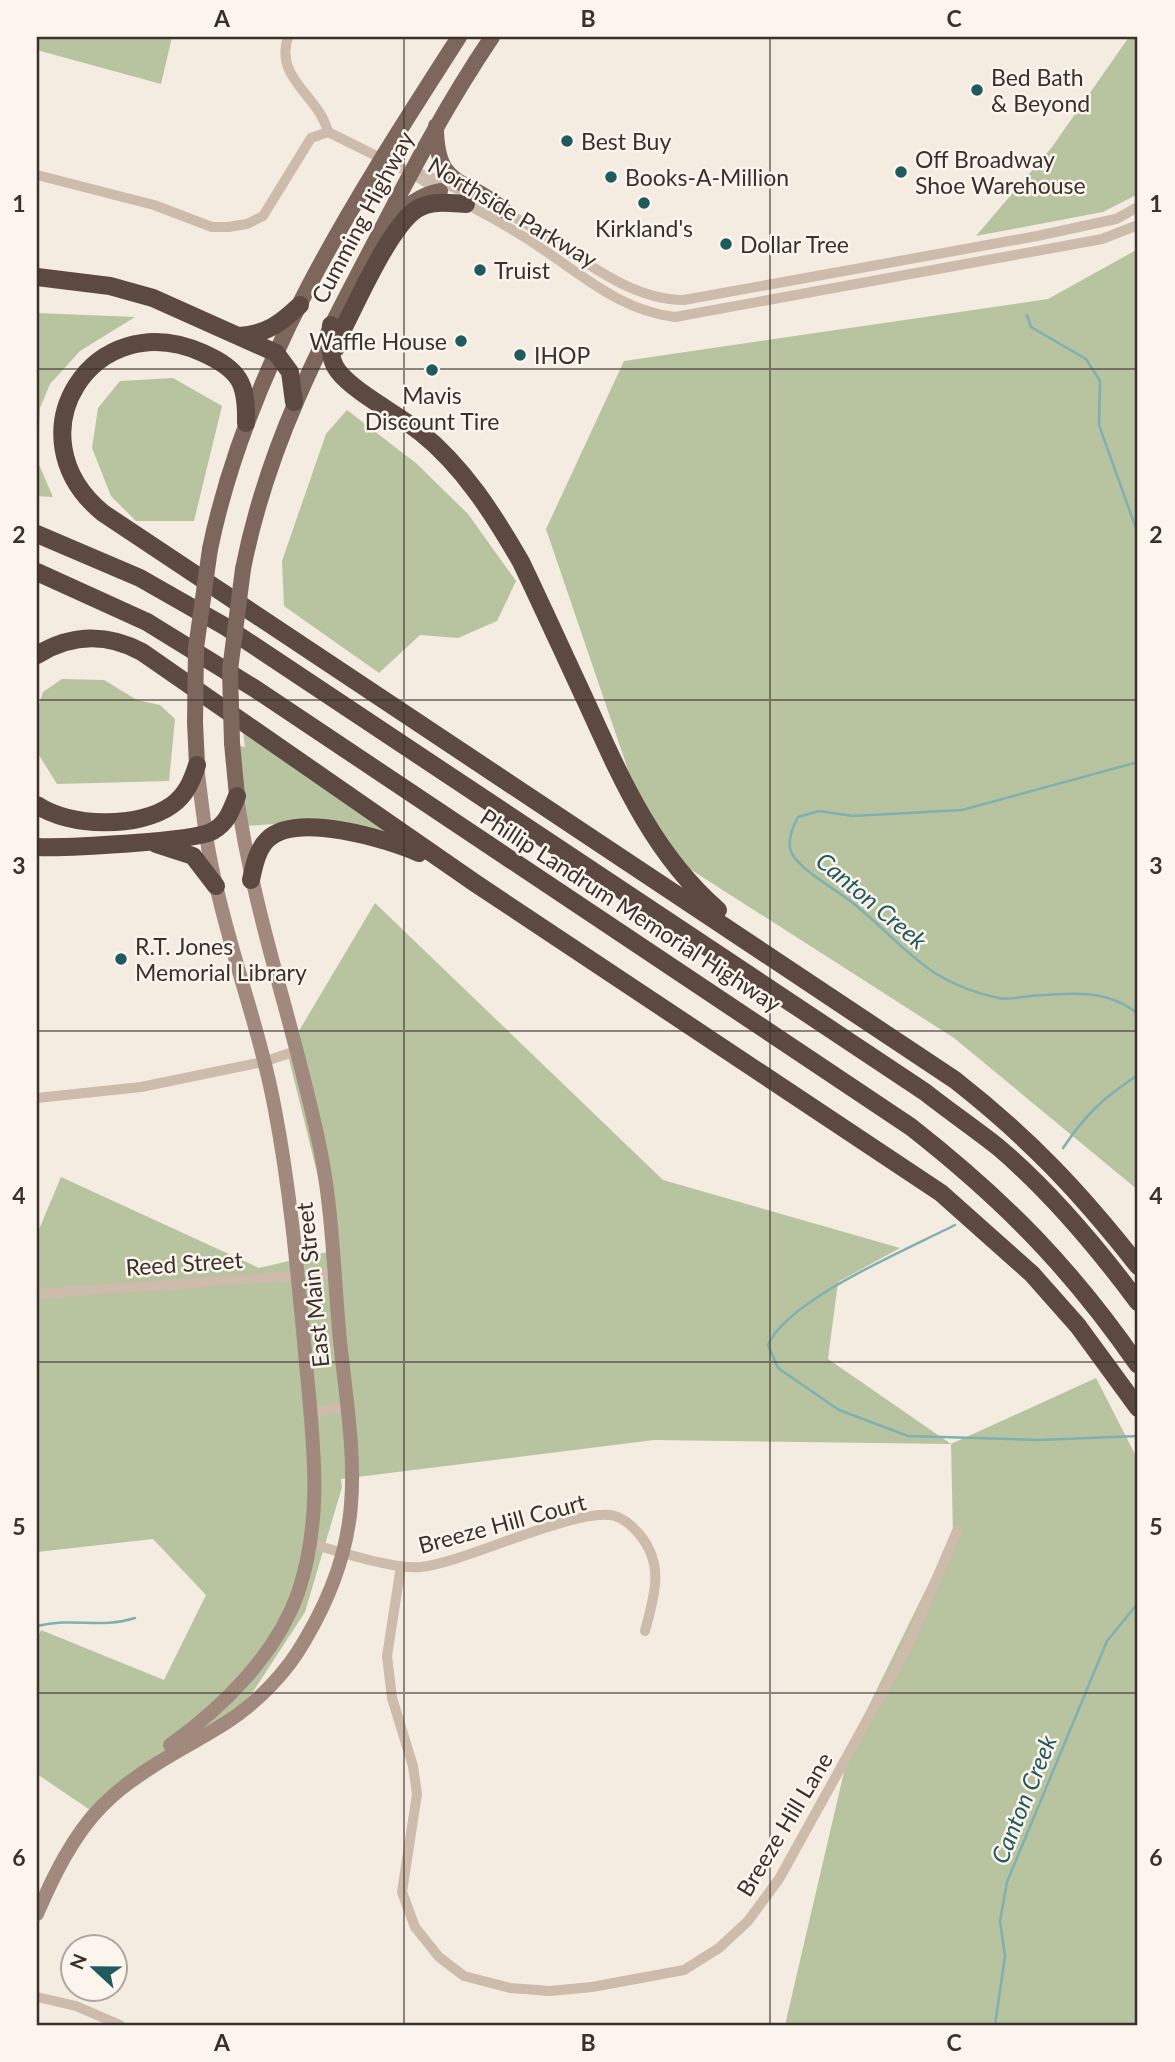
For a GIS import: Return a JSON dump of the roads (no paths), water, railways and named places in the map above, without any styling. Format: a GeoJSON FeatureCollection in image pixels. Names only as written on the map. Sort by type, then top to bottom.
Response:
{"type":"FeatureCollection","features":[{"type":"Feature","properties":{"kind":"highway"},"geometry":{"type":"LineString","coordinates":[[386,406],[368,386],[344,370],[336,354],[337,343],[378,264],[408,217],[428,205],[466,204]]}},
{"type":"Feature","properties":{"kind":"highway"},"geometry":{"type":"LineString","coordinates":[[37,277],[84,281],[132,292],[276,353],[290,372],[294,401]]}},
{"type":"Feature","properties":{"kind":"highway"},"geometry":{"type":"LineString","coordinates":[[239,336],[276,327],[300,305]]}},
{"type":"Feature","properties":{"kind":"highway"},"geometry":{"type":"LineString","coordinates":[[331,325],[331,355],[336,369],[355,387],[386,406],[424,435],[450,461],[505,533],[619,774],[658,845],[701,895],[773,958]]}},
{"type":"Feature","properties":{"kind":"highway"},"geometry":{"type":"LineString","coordinates":[[246,423],[244,389],[233,371],[195,350],[150,341],[116,350],[80,379],[67,404],[62,444],[69,473],[79,489],[103,513],[955,1080],[1040,1150],[1096,1211],[1138,1266]]}},
{"type":"Feature","properties":{"kind":"highway","name":"Phillip Landrum Memorial Highway"},"geometry":{"type":"LineString","coordinates":[[37,534],[140,578],[226,627],[925,1092],[998,1147],[1026,1174],[1088,1240],[1138,1302]]}},
{"type":"Feature","properties":{"kind":"highway","name":"Phillip Landrum Memorial Highway"},"geometry":{"type":"LineString","coordinates":[[37,572],[136,616],[254,688],[911,1127],[965,1169],[1034,1234],[1087,1294],[1138,1365]]}},
{"type":"Feature","properties":{"kind":"highway"},"geometry":{"type":"LineString","coordinates":[[37,655],[59,644],[83,638],[108,638],[131,646],[271,739],[475,883],[963,1211],[1008,1251],[1063,1308],[1138,1408]]}},
{"type":"Feature","properties":{"kind":"highway"},"geometry":{"type":"LineString","coordinates":[[37,805],[56,815],[86,822],[151,815],[165,810],[181,797],[197,765]]}},
{"type":"Feature","properties":{"kind":"highway"},"geometry":{"type":"LineString","coordinates":[[37,847],[205,835],[227,820],[237,796]]}},
{"type":"Feature","properties":{"kind":"highway"},"geometry":{"type":"LineString","coordinates":[[251,880],[258,854],[266,841],[287,830],[312,829],[365,834],[416,852],[475,883]]}},
{"type":"Feature","properties":{"kind":"highway"},"geometry":{"type":"LineString","coordinates":[[139,841],[193,856],[216,886]]}},
{"type":"Feature","properties":{"kind":"main road","name":"Cumming Highway"},"geometry":{"type":"LineString","coordinates":[[195,648],[210,549],[246,423],[276,353],[381,159],[459,37]]}},
{"type":"Feature","properties":{"kind":"main road","name":"Cumming Highway"},"geometry":{"type":"LineString","coordinates":[[230,670],[243,569],[263,486],[294,401],[436,125],[492,37]]}},
{"type":"Feature","properties":{"kind":"main road"},"geometry":{"type":"LineString","coordinates":[[436,125],[440,164],[450,177],[492,200],[505,212]]}},
{"type":"Feature","properties":{"kind":"main road"},"geometry":{"type":"LineString","coordinates":[[385,223],[426,194],[440,191]]}},
{"type":"Feature","properties":{"kind":"main road","name":"East Main Street"},"geometry":{"type":"LineString","coordinates":[[37,1914],[78,1835],[139,1768],[212,1711],[260,1660],[297,1595],[312,1544],[314,1477],[311,1413],[297,1274],[275,1109],[205,835],[197,765],[195,648]]}},
{"type":"Feature","properties":{"kind":"main road","name":"East Main Street"},"geometry":{"type":"LineString","coordinates":[[109,1800],[163,1758],[229,1721],[259,1697],[305,1641],[335,1578],[344,1552],[353,1507],[353,1444],[321,1154],[251,880],[237,796],[230,670]]}},
{"type":"Feature","properties":{"kind":"street"},"geometry":{"type":"LineString","coordinates":[[288,37],[285,54],[288,72],[317,106],[328,132],[411,173]]}},
{"type":"Feature","properties":{"kind":"street"},"geometry":{"type":"LineString","coordinates":[[37,175],[154,205],[212,227],[228,227],[263,216],[311,138],[328,132]]}},
{"type":"Feature","properties":{"kind":"street","name":"Northside Parkway"},"geometry":{"type":"LineString","coordinates":[[411,173],[516,231],[621,302],[645,311],[675,317],[1102,239],[1138,225]]}},
{"type":"Feature","properties":{"kind":"street","name":"Northside Parkway"},"geometry":{"type":"LineString","coordinates":[[411,173],[426,175],[529,222],[631,289],[659,299],[684,300],[1037,236],[1116,219],[1138,207]]}},
{"type":"Feature","properties":{"kind":"street"},"geometry":{"type":"LineString","coordinates":[[37,1098],[141,1087],[263,1062],[296,1051]]}},
{"type":"Feature","properties":{"kind":"street","name":"Reed Street"},"geometry":{"type":"LineString","coordinates":[[37,1294],[333,1273]]}},
{"type":"Feature","properties":{"kind":"street"},"geometry":{"type":"LineString","coordinates":[[311,1413],[347,1407]]}},
{"type":"Feature","properties":{"kind":"street","name":"Breeze Hill Court"},"geometry":{"type":"LineString","coordinates":[[312,1544],[401,1566],[434,1565],[563,1524],[595,1516],[613,1516],[636,1530],[657,1565],[656,1588],[645,1631]]}},
{"type":"Feature","properties":{"kind":"street","name":"Breeze Hill Lane"},"geometry":{"type":"LineString","coordinates":[[401,1566],[387,1656],[391,1698],[413,1766],[417,1794],[402,1892],[415,1927],[439,1957],[464,1976],[510,1989],[550,1991],[592,1987],[684,1970],[719,1948],[748,1921],[779,1879],[907,1648],[957,1531]]}},
{"type":"Feature","properties":{"kind":"street"},"geometry":{"type":"LineString","coordinates":[[37,1997],[76,2006],[120,2025]]}},
{"type":"Feature","properties":{"kind":"waterway"},"geometry":{"type":"LineString","coordinates":[[1027,315],[1031,327],[1086,359],[1100,381],[1099,425],[1138,534]]}},
{"type":"Feature","properties":{"kind":"waterway","name":"Canton Creek"},"geometry":{"type":"LineString","coordinates":[[1138,762],[962,810],[853,816],[819,811],[798,817],[790,842],[791,852],[806,869],[853,903],[919,961],[953,983],[1003,999],[1073,994],[1101,996],[1138,1014]]}},
{"type":"Feature","properties":{"kind":"waterway","name":"Canton Creek"},"geometry":{"type":"LineString","coordinates":[[1063,1148],[1096,1107],[1138,1075]]}},
{"type":"Feature","properties":{"kind":"waterway","name":"Canton Creek"},"geometry":{"type":"LineString","coordinates":[[955,1225],[880,1261],[799,1310],[780,1328],[768,1345],[778,1368],[839,1410],[908,1436],[1040,1440],[1138,1436]]}},
{"type":"Feature","properties":{"kind":"waterway","name":"Canton Creek"},"geometry":{"type":"LineString","coordinates":[[995,2025],[1005,1956],[1000,1921],[1007,1882],[1107,1641],[1138,1603]]}},
{"type":"Feature","properties":{"kind":"waterway"},"geometry":{"type":"LineString","coordinates":[[37,1626],[110,1623],[135,1618]]}},
{"type":"Feature","properties":{"kind":"place","name":"Bed Bath & Beyond"},"geometry":{"type":"Point","coordinates":[977,90]}},
{"type":"Feature","properties":{"kind":"place","name":"Best Buy"},"geometry":{"type":"Point","coordinates":[567,141]}},
{"type":"Feature","properties":{"kind":"place","name":"Off Broadway Shoe Warehouse"},"geometry":{"type":"Point","coordinates":[901,172]}},
{"type":"Feature","properties":{"kind":"place","name":"Books-A-Million"},"geometry":{"type":"Point","coordinates":[611,177]}},
{"type":"Feature","properties":{"kind":"place","name":"Kirkland's"},"geometry":{"type":"Point","coordinates":[644,203]}},
{"type":"Feature","properties":{"kind":"place","name":"Dollar Tree"},"geometry":{"type":"Point","coordinates":[726,244]}},
{"type":"Feature","properties":{"kind":"place","name":"Truist"},"geometry":{"type":"Point","coordinates":[480,270]}},
{"type":"Feature","properties":{"kind":"place","name":"Waffle House"},"geometry":{"type":"Point","coordinates":[461,341]}},
{"type":"Feature","properties":{"kind":"place","name":"IHOP"},"geometry":{"type":"Point","coordinates":[520,355]}},
{"type":"Feature","properties":{"kind":"place","name":"Mavis Discount Tire"},"geometry":{"type":"Point","coordinates":[432,370]}},
{"type":"Feature","properties":{"kind":"place","name":"R.T. Jones Memorial Library"},"geometry":{"type":"Point","coordinates":[121,959]}}]}
